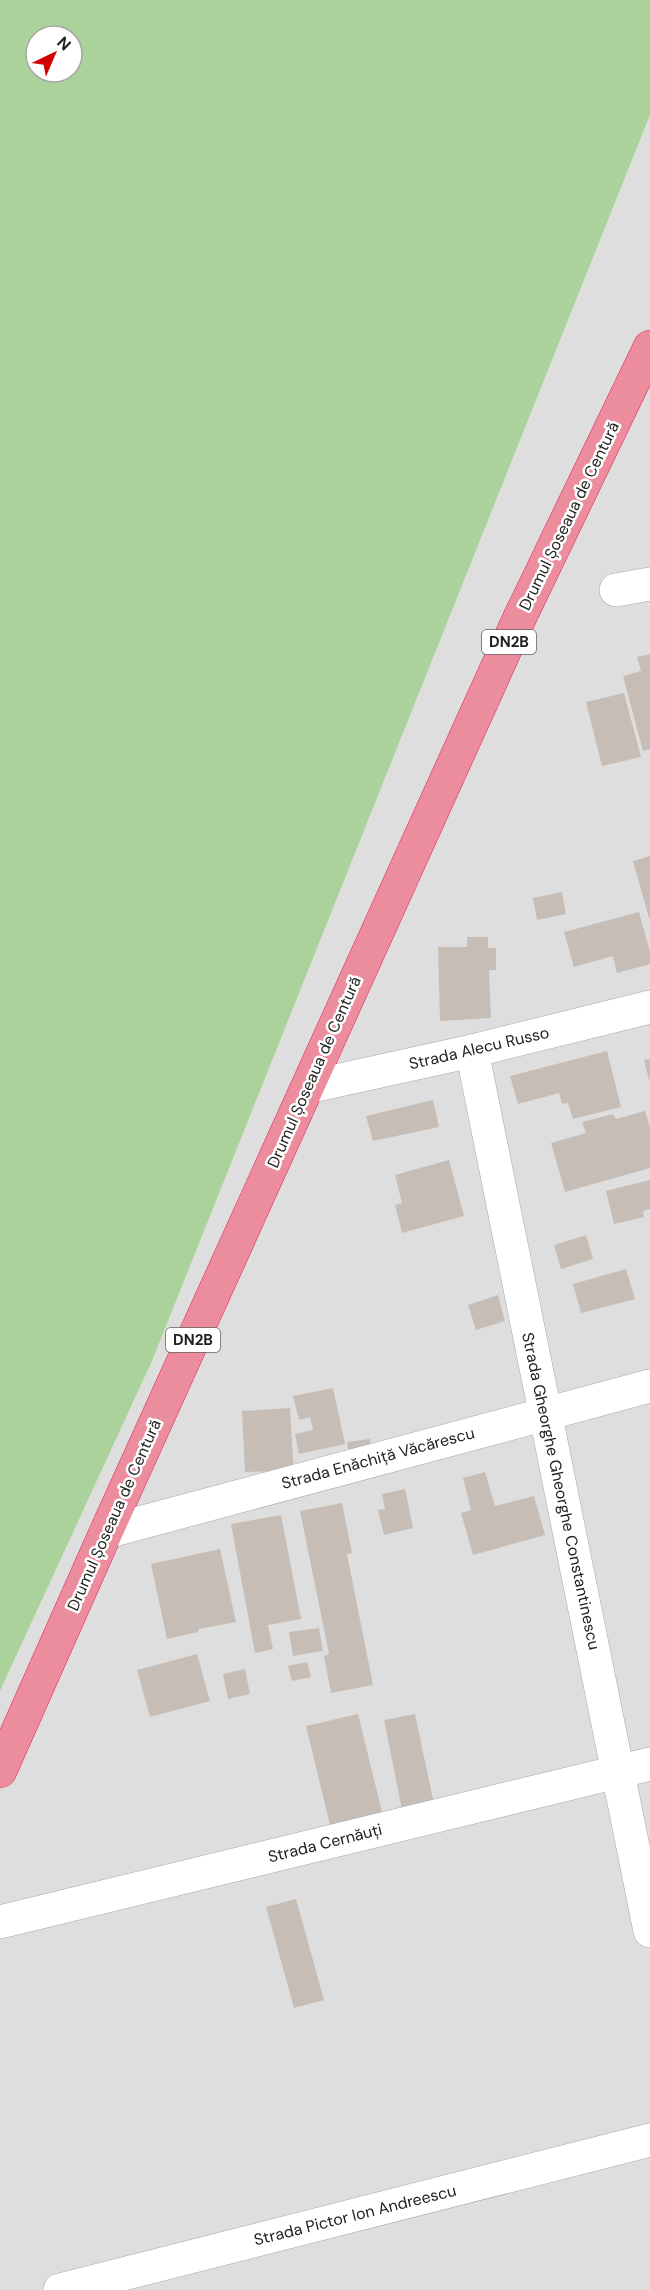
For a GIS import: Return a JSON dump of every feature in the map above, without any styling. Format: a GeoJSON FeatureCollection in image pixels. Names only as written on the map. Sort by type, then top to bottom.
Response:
{"type":"FeatureCollection","features":[{"type":"Feature","properties":{"kind":"highway","name":"Drumul Șoseaua de Centură"},"geometry":{"type":"LineString","coordinates":[[0,1771],[519,620],[650,347]]}},
{"type":"Feature","properties":{"kind":"street"},"geometry":{"type":"LineString","coordinates":[[616,590],[650,584]]}},
{"type":"Feature","properties":{"kind":"street","name":"Strada Alecu Russo"},"geometry":{"type":"LineString","coordinates":[[308,1087],[472,1051],[650,1007]]}},
{"type":"Feature","properties":{"kind":"street","name":"Strada Gheorghe Gheorghe Constantinescu"},"geometry":{"type":"LineString","coordinates":[[472,1051],[545,1413],[635,1768],[650,1931]]}},
{"type":"Feature","properties":{"kind":"street","name":"Strada Enăchiță Văcărescu"},"geometry":{"type":"LineString","coordinates":[[106,1532],[650,1386]]}},
{"type":"Feature","properties":{"kind":"street","name":"Strada Cernăuți"},"geometry":{"type":"LineString","coordinates":[[0,1922],[635,1768]]}},
{"type":"Feature","properties":{"kind":"street","name":"Strada Pictor Ion Andreescu"},"geometry":{"type":"LineString","coordinates":[[60,2290],[650,2140]]}},
{"type":"Feature","properties":{"kind":"shaded area"},"geometry":{"type":"Polygon","coordinates":[[[650,115],[650,2290],[0,2290],[0,1691],[152,1361],[650,115]]]}},
{"type":"Feature","properties":{"kind":"green space"},"geometry":{"type":"Polygon","coordinates":[[[0,0],[650,0],[650,115],[152,1361],[0,1691],[0,0]]]}},
{"type":"Feature","properties":{"kind":"building"},"geometry":{"type":"Polygon","coordinates":[[[650,654],[650,749],[643,751],[623,676],[641,671],[637,657],[650,654]]]}},
{"type":"Feature","properties":{"kind":"building"},"geometry":{"type":"Polygon","coordinates":[[[624,693],[641,757],[602,766],[586,702],[624,693]]]}},
{"type":"Feature","properties":{"kind":"building"},"geometry":{"type":"Polygon","coordinates":[[[650,856],[650,918],[649,918],[633,861],[650,856]]]}},
{"type":"Feature","properties":{"kind":"building"},"geometry":{"type":"Polygon","coordinates":[[[562,892],[566,914],[537,920],[533,898],[562,892]]]}},
{"type":"Feature","properties":{"kind":"building"},"geometry":{"type":"Polygon","coordinates":[[[639,912],[650,952],[650,964],[617,973],[613,956],[574,967],[564,932],[639,912]]]}},
{"type":"Feature","properties":{"kind":"building"},"geometry":{"type":"Polygon","coordinates":[[[467,937],[488,937],[488,948],[496,948],[496,970],[489,970],[491,1018],[440,1021],[438,947],[467,947],[467,937]]]}},
{"type":"Feature","properties":{"kind":"building"},"geometry":{"type":"Polygon","coordinates":[[[607,1051],[621,1107],[573,1119],[568,1103],[562,1104],[559,1093],[518,1104],[510,1076],[607,1051]]]}},
{"type":"Feature","properties":{"kind":"building"},"geometry":{"type":"Polygon","coordinates":[[[650,1059],[650,1080],[649,1080],[644,1060],[650,1059]]]}},
{"type":"Feature","properties":{"kind":"building"},"geometry":{"type":"Polygon","coordinates":[[[433,1100],[439,1127],[373,1141],[366,1116],[433,1100]]]}},
{"type":"Feature","properties":{"kind":"building"},"geometry":{"type":"Polygon","coordinates":[[[645,1111],[650,1127],[650,1168],[565,1192],[551,1143],[586,1133],[582,1122],[613,1114],[616,1119],[645,1111]]]}},
{"type":"Feature","properties":{"kind":"building"},"geometry":{"type":"Polygon","coordinates":[[[449,1160],[464,1216],[402,1233],[395,1205],[402,1203],[395,1175],[449,1160]]]}},
{"type":"Feature","properties":{"kind":"building"},"geometry":{"type":"Polygon","coordinates":[[[650,1180],[650,1209],[643,1211],[644,1217],[614,1224],[606,1191],[650,1180]]]}},
{"type":"Feature","properties":{"kind":"building"},"geometry":{"type":"Polygon","coordinates":[[[586,1235],[593,1259],[561,1269],[554,1245],[586,1235]]]}},
{"type":"Feature","properties":{"kind":"building"},"geometry":{"type":"Polygon","coordinates":[[[626,1269],[635,1299],[581,1313],[573,1284],[626,1269]]]}},
{"type":"Feature","properties":{"kind":"building"},"geometry":{"type":"Polygon","coordinates":[[[498,1295],[505,1321],[476,1330],[468,1305],[498,1295]]]}},
{"type":"Feature","properties":{"kind":"building"},"geometry":{"type":"Polygon","coordinates":[[[333,1388],[345,1444],[299,1454],[295,1434],[313,1430],[310,1417],[299,1420],[293,1396],[333,1388]]]}},
{"type":"Feature","properties":{"kind":"building"},"geometry":{"type":"Polygon","coordinates":[[[290,1408],[294,1475],[279,1471],[245,1472],[242,1411],[290,1408]]]}},
{"type":"Feature","properties":{"kind":"building"},"geometry":{"type":"Polygon","coordinates":[[[370,1439],[372,1458],[350,1461],[347,1442],[370,1439]]]}},
{"type":"Feature","properties":{"kind":"building"},"geometry":{"type":"Polygon","coordinates":[[[485,1472],[495,1506],[534,1496],[545,1535],[473,1555],[461,1513],[471,1510],[463,1478],[485,1472]]]}},
{"type":"Feature","properties":{"kind":"building"},"geometry":{"type":"Polygon","coordinates":[[[405,1489],[413,1528],[384,1535],[378,1510],[385,1509],[382,1494],[405,1489]]]}},
{"type":"Feature","properties":{"kind":"building"},"geometry":{"type":"Polygon","coordinates":[[[342,1503],[352,1553],[347,1554],[373,1685],[331,1693],[324,1656],[329,1654],[300,1511],[342,1503]]]}},
{"type":"Feature","properties":{"kind":"building"},"geometry":{"type":"Polygon","coordinates":[[[281,1515],[301,1619],[268,1625],[273,1649],[255,1653],[231,1524],[281,1515]]]}},
{"type":"Feature","properties":{"kind":"building"},"geometry":{"type":"Polygon","coordinates":[[[220,1549],[236,1622],[199,1629],[198,1632],[167,1639],[151,1564],[220,1549]]]}},
{"type":"Feature","properties":{"kind":"building"},"geometry":{"type":"Polygon","coordinates":[[[319,1628],[323,1651],[293,1656],[289,1632],[319,1628]]]}},
{"type":"Feature","properties":{"kind":"building"},"geometry":{"type":"Polygon","coordinates":[[[197,1654],[210,1701],[150,1717],[137,1670],[197,1654]]]}},
{"type":"Feature","properties":{"kind":"building"},"geometry":{"type":"Polygon","coordinates":[[[307,1662],[311,1677],[292,1681],[288,1666],[307,1662]]]}},
{"type":"Feature","properties":{"kind":"building"},"geometry":{"type":"Polygon","coordinates":[[[245,1669],[250,1694],[228,1699],[223,1674],[245,1669]]]}},
{"type":"Feature","properties":{"kind":"building"},"geometry":{"type":"Polygon","coordinates":[[[358,1714],[384,1820],[332,1833],[306,1726],[358,1714]]]}},
{"type":"Feature","properties":{"kind":"building"},"geometry":{"type":"Polygon","coordinates":[[[415,1714],[435,1809],[403,1815],[384,1720],[415,1714]]]}},
{"type":"Feature","properties":{"kind":"building"},"geometry":{"type":"Polygon","coordinates":[[[296,1899],[324,2000],[294,2008],[266,1907],[296,1899]]]}}]}
